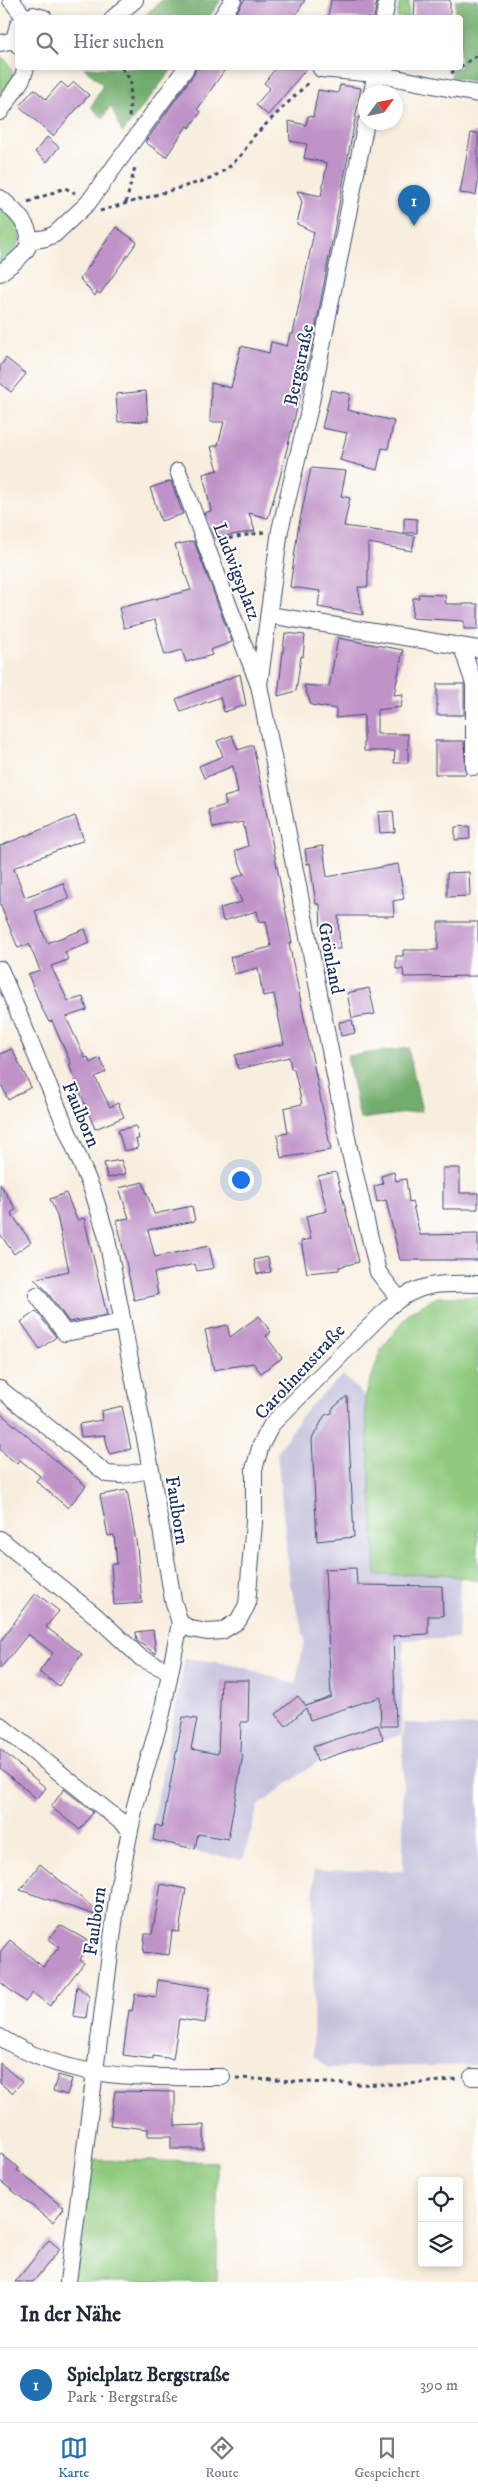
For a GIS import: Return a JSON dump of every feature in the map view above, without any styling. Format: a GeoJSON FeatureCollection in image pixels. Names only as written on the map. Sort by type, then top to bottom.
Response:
{"type":"FeatureCollection","features":[{"type":"Feature","properties":{"kind":"street"},"geometry":{"type":"LineString","coordinates":[[11,0],[23,15]]}},
{"type":"Feature","properties":{"kind":"street"},"geometry":{"type":"LineString","coordinates":[[117,15],[135,0]]}},
{"type":"Feature","properties":{"kind":"street"},"geometry":{"type":"LineString","coordinates":[[223,15],[233,0]]}},
{"type":"Feature","properties":{"kind":"street"},"geometry":{"type":"LineString","coordinates":[[384,15],[387,0]]}},
{"type":"Feature","properties":{"kind":"street"},"geometry":{"type":"LineString","coordinates":[[0,112],[22,79],[25,70]]}},
{"type":"Feature","properties":{"kind":"street"},"geometry":{"type":"LineString","coordinates":[[28,241],[46,238],[55,234],[88,203],[185,70]]}},
{"type":"Feature","properties":{"kind":"street"},"geometry":{"type":"LineString","coordinates":[[348,70],[376,71],[478,94]]}},
{"type":"Feature","properties":{"kind":"street"},"geometry":{"type":"LineString","coordinates":[[373,85],[376,71]]}},
{"type":"Feature","properties":{"kind":"street","name":"Bergstraße"},"geometry":{"type":"LineString","coordinates":[[269,615],[280,530],[311,402],[364,130]]}},
{"type":"Feature","properties":{"kind":"street"},"geometry":{"type":"LineString","coordinates":[[0,198],[14,210],[27,228],[28,241],[28,246],[20,256],[0,273]]}},
{"type":"Feature","properties":{"kind":"street","name":"Ludwigsplatz"},"geometry":{"type":"LineString","coordinates":[[178,470],[259,685]]}},
{"type":"Feature","properties":{"kind":"street"},"geometry":{"type":"LineString","coordinates":[[269,615],[470,648],[474,684],[474,767]]}},
{"type":"Feature","properties":{"kind":"street","name":"Grönland"},"geometry":{"type":"LineString","coordinates":[[269,615],[259,685],[350,1153],[378,1272],[399,1299]]}},
{"type":"Feature","properties":{"kind":"street","name":"Faulborn"},"geometry":{"type":"LineString","coordinates":[[0,969],[93,1192],[106,1234],[151,1470],[173,1600],[180,1623],[162,1713],[130,1829],[118,1884],[68,2282]]}},
{"type":"Feature","properties":{"kind":"street","name":"Carolinenstraße"},"geometry":{"type":"LineString","coordinates":[[180,1623],[191,1629],[207,1632],[222,1630],[238,1621],[247,1605],[254,1522],[254,1469],[261,1445],[272,1424],[399,1299],[412,1290],[430,1286],[478,1284]]}},
{"type":"Feature","properties":{"kind":"street"},"geometry":{"type":"LineString","coordinates":[[37,1295],[65,1333],[123,1322]]}},
{"type":"Feature","properties":{"kind":"street"},"geometry":{"type":"LineString","coordinates":[[0,1388],[107,1474],[122,1475],[151,1470]]}},
{"type":"Feature","properties":{"kind":"street"},"geometry":{"type":"LineString","coordinates":[[0,1539],[96,1616],[141,1658],[170,1672]]}},
{"type":"Feature","properties":{"kind":"street"},"geometry":{"type":"LineString","coordinates":[[0,1725],[130,1829]]}},
{"type":"Feature","properties":{"kind":"street"},"geometry":{"type":"LineString","coordinates":[[0,2037],[47,2060],[94,2072],[122,2077],[222,2077]]}},
{"type":"Feature","properties":{"kind":"path"},"geometry":{"type":"LineString","coordinates":[[463,65],[478,55]]}},
{"type":"Feature","properties":{"kind":"path"},"geometry":{"type":"LineString","coordinates":[[123,70],[131,81],[129,120]]}},
{"type":"Feature","properties":{"kind":"path"},"geometry":{"type":"LineString","coordinates":[[103,212],[126,203],[202,181],[228,168],[241,155],[254,136],[320,70]]}},
{"type":"Feature","properties":{"kind":"path"},"geometry":{"type":"LineString","coordinates":[[126,203],[138,157],[127,149]]}},
{"type":"Feature","properties":{"kind":"path"},"geometry":{"type":"LineString","coordinates":[[14,210],[64,188],[88,203]]}},
{"type":"Feature","properties":{"kind":"path"},"geometry":{"type":"LineString","coordinates":[[206,543],[280,530]]}},
{"type":"Feature","properties":{"kind":"path"},"geometry":{"type":"LineString","coordinates":[[222,2077],[352,2085],[426,2084],[475,2077]]}},
{"type":"Feature","properties":{"kind":"shaded area"},"geometry":{"type":"Polygon","coordinates":[[[343,1375],[365,1397],[376,1575],[445,1574],[460,1577],[458,1638],[404,1640],[401,1735],[314,1764],[258,1806],[243,1860],[149,1843],[185,1658],[233,1664],[295,1684],[305,1640],[290,1584],[277,1453],[303,1413],[343,1375]]]}},
{"type":"Feature","properties":{"kind":"shaded area"},"geometry":{"type":"Polygon","coordinates":[[[403,1723],[478,1726],[478,2065],[328,2068],[313,2056],[314,1870],[403,1871],[403,1723]]]}},
{"type":"Feature","properties":{"kind":"green space"},"geometry":{"type":"Polygon","coordinates":[[[162,0],[221,0],[210,15],[145,15],[162,0]]]}},
{"type":"Feature","properties":{"kind":"green space"},"geometry":{"type":"Polygon","coordinates":[[[400,0],[409,0],[408,15],[397,15],[400,0]]]}},
{"type":"Feature","properties":{"kind":"green space"},"geometry":{"type":"Polygon","coordinates":[[[456,0],[478,0],[478,82],[451,77],[452,70],[463,70],[463,15],[455,15],[456,0]]]}},
{"type":"Feature","properties":{"kind":"green space"},"geometry":{"type":"Polygon","coordinates":[[[0,57],[8,63],[14,78],[0,99],[0,57]]]}},
{"type":"Feature","properties":{"kind":"green space"},"geometry":{"type":"Polygon","coordinates":[[[86,70],[171,70],[122,133],[111,105],[103,118],[91,107],[103,85],[86,70]]]}},
{"type":"Feature","properties":{"kind":"green space"},"geometry":{"type":"Polygon","coordinates":[[[0,204],[15,220],[21,238],[15,251],[0,264],[0,204]]]}},
{"type":"Feature","properties":{"kind":"green space"},"geometry":{"type":"Polygon","coordinates":[[[408,1048],[422,1111],[360,1119],[347,1056],[408,1048]]]}},
{"type":"Feature","properties":{"kind":"green space"},"geometry":{"type":"Polygon","coordinates":[[[437,1297],[478,1297],[478,1581],[445,1574],[376,1575],[365,1397],[381,1350],[410,1312],[437,1297]]]}},
{"type":"Feature","properties":{"kind":"green space"},"geometry":{"type":"Polygon","coordinates":[[[85,2160],[217,2162],[217,2282],[68,2282],[85,2160]]]}},
{"type":"Feature","properties":{"kind":"building"},"geometry":{"type":"Polygon","coordinates":[[[244,0],[305,0],[296,15],[235,15],[244,0]]]}},
{"type":"Feature","properties":{"kind":"building"},"geometry":{"type":"Polygon","coordinates":[[[331,0],[377,0],[374,15],[328,15],[331,0]]]}},
{"type":"Feature","properties":{"kind":"building"},"geometry":{"type":"Polygon","coordinates":[[[415,0],[450,0],[450,15],[414,15],[415,0]]]}},
{"type":"Feature","properties":{"kind":"building"},"geometry":{"type":"Polygon","coordinates":[[[195,70],[225,70],[197,110],[201,112],[189,128],[187,126],[166,157],[145,142],[195,70]]]}},
{"type":"Feature","properties":{"kind":"building"},"geometry":{"type":"Polygon","coordinates":[[[274,70],[305,70],[268,115],[256,105],[270,88],[264,83],[274,70]]]}},
{"type":"Feature","properties":{"kind":"building"},"geometry":{"type":"Polygon","coordinates":[[[61,82],[68,88],[74,82],[89,95],[53,136],[19,106],[34,89],[46,99],[61,82]]]}},
{"type":"Feature","properties":{"kind":"building"},"geometry":{"type":"Polygon","coordinates":[[[340,85],[358,88],[358,104],[312,347],[280,477],[268,518],[249,513],[255,531],[214,538],[204,513],[211,511],[203,474],[218,470],[211,447],[218,445],[224,422],[210,422],[211,383],[231,388],[241,346],[269,353],[271,342],[287,346],[290,334],[293,334],[314,232],[297,224],[302,202],[297,191],[321,196],[327,163],[304,158],[307,144],[290,141],[289,121],[306,125],[308,116],[313,117],[318,90],[338,93],[340,85]]]}},
{"type":"Feature","properties":{"kind":"building"},"geometry":{"type":"Polygon","coordinates":[[[471,133],[478,133],[478,183],[476,195],[460,193],[471,133]]]}},
{"type":"Feature","properties":{"kind":"building"},"geometry":{"type":"Polygon","coordinates":[[[47,137],[59,147],[47,162],[35,152],[47,137]]]}},
{"type":"Feature","properties":{"kind":"building"},"geometry":{"type":"Polygon","coordinates":[[[116,227],[137,242],[100,294],[97,292],[95,296],[80,279],[116,227]]]}},
{"type":"Feature","properties":{"kind":"building"},"geometry":{"type":"Polygon","coordinates":[[[6,358],[26,374],[11,392],[0,383],[0,367],[6,358]]]}},
{"type":"Feature","properties":{"kind":"building"},"geometry":{"type":"Polygon","coordinates":[[[331,390],[350,394],[347,410],[394,421],[388,449],[382,448],[377,470],[340,460],[347,433],[322,428],[331,390]]]}},
{"type":"Feature","properties":{"kind":"building"},"geometry":{"type":"Polygon","coordinates":[[[146,391],[148,421],[118,422],[116,394],[146,391]]]}},
{"type":"Feature","properties":{"kind":"building"},"geometry":{"type":"Polygon","coordinates":[[[311,468],[346,471],[341,496],[350,498],[344,526],[415,536],[412,551],[368,543],[368,587],[358,587],[363,615],[318,607],[320,591],[290,587],[298,529],[311,468]]]}},
{"type":"Feature","properties":{"kind":"building"},"geometry":{"type":"Polygon","coordinates":[[[171,481],[183,514],[161,521],[150,488],[171,481]]]}},
{"type":"Feature","properties":{"kind":"building"},"geometry":{"type":"Polygon","coordinates":[[[404,518],[417,519],[417,533],[404,533],[404,518]]]}},
{"type":"Feature","properties":{"kind":"building"},"geometry":{"type":"Polygon","coordinates":[[[194,541],[232,642],[210,650],[212,655],[186,662],[182,650],[165,655],[155,620],[124,628],[119,608],[191,590],[175,545],[194,541]]]}},
{"type":"Feature","properties":{"kind":"building"},"geometry":{"type":"Polygon","coordinates":[[[418,594],[445,595],[446,604],[478,604],[478,629],[464,629],[464,621],[412,618],[413,598],[419,598],[418,594]]]}},
{"type":"Feature","properties":{"kind":"building"},"geometry":{"type":"Polygon","coordinates":[[[285,633],[305,635],[303,657],[301,656],[296,691],[278,696],[285,633]]]}},
{"type":"Feature","properties":{"kind":"building"},"geometry":{"type":"Polygon","coordinates":[[[338,638],[403,650],[394,695],[403,694],[401,707],[377,710],[377,734],[408,734],[408,763],[394,763],[395,751],[364,751],[364,715],[336,718],[336,709],[311,705],[304,685],[329,687],[338,638]]]}},
{"type":"Feature","properties":{"kind":"building"},"geometry":{"type":"Polygon","coordinates":[[[240,674],[246,705],[224,712],[220,697],[181,712],[176,699],[240,674]]]}},
{"type":"Feature","properties":{"kind":"building"},"geometry":{"type":"Polygon","coordinates":[[[437,684],[464,684],[464,715],[437,715],[437,684]]]}},
{"type":"Feature","properties":{"kind":"building"},"geometry":{"type":"Polygon","coordinates":[[[232,735],[238,750],[253,745],[292,943],[289,943],[331,1150],[281,1158],[277,1135],[288,1133],[284,1108],[302,1104],[294,1069],[291,1069],[289,1057],[238,1069],[235,1055],[284,1044],[274,994],[263,996],[258,968],[234,974],[230,957],[271,947],[266,921],[259,922],[257,911],[223,921],[220,908],[242,902],[232,879],[244,874],[235,851],[248,846],[243,822],[213,828],[208,810],[226,805],[224,797],[238,793],[233,766],[204,778],[199,766],[223,756],[217,741],[232,735]]]}},
{"type":"Feature","properties":{"kind":"building"},"geometry":{"type":"Polygon","coordinates":[[[435,741],[464,741],[466,774],[435,774],[435,741]]]}},
{"type":"Feature","properties":{"kind":"building"},"geometry":{"type":"Polygon","coordinates":[[[393,811],[395,832],[380,833],[378,812],[393,811]]]}},
{"type":"Feature","properties":{"kind":"building"},"geometry":{"type":"Polygon","coordinates":[[[75,816],[84,840],[14,869],[25,897],[63,883],[69,899],[35,911],[47,943],[85,929],[90,943],[65,952],[68,960],[51,966],[68,1001],[83,997],[87,1010],[66,1017],[85,1058],[88,1057],[90,1063],[100,1058],[106,1072],[95,1077],[110,1107],[118,1103],[124,1117],[95,1129],[69,1065],[71,1064],[52,1021],[49,1022],[42,1009],[28,974],[40,970],[29,944],[18,948],[0,904],[0,846],[75,816]]]}},
{"type":"Feature","properties":{"kind":"building"},"geometry":{"type":"Polygon","coordinates":[[[469,826],[470,839],[455,840],[455,827],[469,826]]]}},
{"type":"Feature","properties":{"kind":"building"},"geometry":{"type":"Polygon","coordinates":[[[323,846],[327,877],[398,864],[404,899],[393,901],[394,916],[338,916],[340,949],[324,949],[321,933],[320,904],[316,904],[310,863],[307,864],[305,849],[323,846]]]}},
{"type":"Feature","properties":{"kind":"building"},"geometry":{"type":"Polygon","coordinates":[[[469,872],[470,896],[447,897],[447,873],[469,872]]]}},
{"type":"Feature","properties":{"kind":"building"},"geometry":{"type":"Polygon","coordinates":[[[438,922],[478,922],[478,976],[404,977],[403,969],[396,969],[396,956],[403,956],[403,950],[438,950],[438,922]]]}},
{"type":"Feature","properties":{"kind":"building"},"geometry":{"type":"Polygon","coordinates":[[[369,988],[375,1014],[352,1018],[347,993],[369,988]]]}},
{"type":"Feature","properties":{"kind":"building"},"geometry":{"type":"Polygon","coordinates":[[[352,1020],[355,1033],[341,1036],[339,1022],[352,1020]]]}},
{"type":"Feature","properties":{"kind":"building"},"geometry":{"type":"Polygon","coordinates":[[[12,1049],[31,1087],[8,1100],[0,1081],[0,1054],[12,1049]]]}},
{"type":"Feature","properties":{"kind":"building"},"geometry":{"type":"Polygon","coordinates":[[[136,1126],[139,1139],[136,1139],[138,1148],[124,1151],[118,1130],[136,1126]]]}},
{"type":"Feature","properties":{"kind":"building"},"geometry":{"type":"Polygon","coordinates":[[[121,1160],[126,1174],[107,1178],[104,1163],[121,1160]]]}},
{"type":"Feature","properties":{"kind":"building"},"geometry":{"type":"Polygon","coordinates":[[[443,1168],[460,1168],[460,1193],[478,1193],[478,1209],[443,1209],[443,1168]]]}},
{"type":"Feature","properties":{"kind":"building"},"geometry":{"type":"Polygon","coordinates":[[[336,1172],[359,1262],[339,1267],[339,1270],[307,1273],[301,1241],[311,1239],[306,1216],[327,1211],[318,1176],[336,1172]]]}},
{"type":"Feature","properties":{"kind":"building"},"geometry":{"type":"Polygon","coordinates":[[[394,1172],[396,1181],[406,1179],[409,1202],[412,1201],[420,1235],[478,1234],[478,1260],[400,1260],[386,1200],[377,1202],[374,1186],[383,1184],[381,1176],[394,1172]]]}},
{"type":"Feature","properties":{"kind":"building"},"geometry":{"type":"Polygon","coordinates":[[[143,1182],[154,1214],[192,1206],[195,1221],[148,1230],[155,1257],[209,1246],[214,1268],[197,1271],[195,1264],[154,1273],[158,1295],[134,1300],[117,1220],[129,1218],[119,1188],[143,1182]]]}},
{"type":"Feature","properties":{"kind":"building"},"geometry":{"type":"Polygon","coordinates":[[[0,1184],[16,1209],[11,1213],[31,1242],[14,1254],[0,1234],[0,1184]]]}},
{"type":"Feature","properties":{"kind":"building"},"geometry":{"type":"Polygon","coordinates":[[[66,1193],[77,1220],[84,1218],[107,1315],[69,1322],[45,1289],[34,1279],[69,1271],[57,1216],[50,1199],[66,1193]]]}},
{"type":"Feature","properties":{"kind":"building"},"geometry":{"type":"Polygon","coordinates":[[[268,1257],[271,1272],[257,1274],[254,1260],[268,1257]]]}},
{"type":"Feature","properties":{"kind":"building"},"geometry":{"type":"Polygon","coordinates":[[[36,1311],[56,1337],[40,1349],[21,1322],[36,1311]]]}},
{"type":"Feature","properties":{"kind":"building"},"geometry":{"type":"Polygon","coordinates":[[[259,1316],[271,1332],[266,1336],[282,1358],[261,1373],[253,1363],[214,1370],[205,1330],[227,1325],[230,1337],[259,1316]]]}},
{"type":"Feature","properties":{"kind":"building"},"geometry":{"type":"Polygon","coordinates":[[[347,1396],[354,1537],[317,1541],[312,1439],[325,1415],[332,1413],[332,1409],[347,1396]]]}},
{"type":"Feature","properties":{"kind":"building"},"geometry":{"type":"Polygon","coordinates":[[[122,1406],[131,1449],[109,1454],[105,1435],[81,1437],[79,1424],[102,1420],[101,1411],[122,1406]]]}},
{"type":"Feature","properties":{"kind":"building"},"geometry":{"type":"Polygon","coordinates":[[[0,1413],[86,1486],[68,1508],[36,1481],[40,1476],[20,1460],[17,1464],[0,1450],[0,1413]]]}},
{"type":"Feature","properties":{"kind":"building"},"geometry":{"type":"Polygon","coordinates":[[[127,1490],[137,1547],[142,1603],[114,1605],[111,1564],[117,1564],[114,1535],[108,1536],[100,1495],[127,1490]]]}},
{"type":"Feature","properties":{"kind":"building"},"geometry":{"type":"Polygon","coordinates":[[[356,1568],[357,1585],[442,1586],[443,1616],[428,1616],[428,1634],[393,1636],[396,1726],[381,1726],[380,1697],[310,1720],[306,1708],[286,1726],[276,1714],[298,1696],[306,1706],[331,1697],[325,1569],[356,1568]]]}},
{"type":"Feature","properties":{"kind":"building"},"geometry":{"type":"Polygon","coordinates":[[[36,1593],[59,1611],[46,1627],[82,1654],[59,1686],[39,1672],[53,1653],[28,1634],[0,1669],[0,1642],[36,1593]]]}},
{"type":"Feature","properties":{"kind":"building"},"geometry":{"type":"Polygon","coordinates":[[[153,1630],[156,1654],[137,1641],[136,1632],[153,1630]]]}},
{"type":"Feature","properties":{"kind":"building"},"geometry":{"type":"Polygon","coordinates":[[[221,1680],[249,1680],[248,1722],[241,1722],[240,1753],[243,1755],[228,1839],[198,1834],[195,1849],[153,1840],[156,1825],[162,1827],[183,1717],[197,1719],[191,1749],[218,1754],[221,1680]]]}},
{"type":"Feature","properties":{"kind":"building"},"geometry":{"type":"Polygon","coordinates":[[[378,1725],[383,1739],[317,1761],[313,1747],[378,1725]]]}},
{"type":"Feature","properties":{"kind":"building"},"geometry":{"type":"Polygon","coordinates":[[[0,1749],[46,1788],[37,1799],[0,1768],[0,1749]]]}},
{"type":"Feature","properties":{"kind":"building"},"geometry":{"type":"Polygon","coordinates":[[[64,1789],[93,1812],[80,1830],[51,1807],[64,1789]]]}},
{"type":"Feature","properties":{"kind":"building"},"geometry":{"type":"Polygon","coordinates":[[[40,1864],[102,1915],[101,1917],[20,1890],[40,1864]]]}},
{"type":"Feature","properties":{"kind":"building"},"geometry":{"type":"Polygon","coordinates":[[[161,1884],[186,1889],[179,1932],[172,1931],[169,1955],[143,1952],[145,1934],[152,1934],[161,1884]]]}},
{"type":"Feature","properties":{"kind":"building"},"geometry":{"type":"Polygon","coordinates":[[[60,1925],[90,1942],[80,1960],[84,1963],[50,2006],[33,1993],[25,2002],[0,1982],[0,1952],[10,1940],[43,1967],[59,1947],[49,1939],[60,1925]]]}},
{"type":"Feature","properties":{"kind":"building"},"geometry":{"type":"Polygon","coordinates":[[[158,1980],[210,1988],[205,2023],[179,2019],[173,2059],[153,2056],[153,2059],[123,2055],[129,2010],[132,2011],[135,1994],[156,1997],[158,1980]]]}},
{"type":"Feature","properties":{"kind":"building"},"geometry":{"type":"Polygon","coordinates":[[[77,1986],[89,1996],[86,2018],[73,2016],[77,1986]]]}},
{"type":"Feature","properties":{"kind":"building"},"geometry":{"type":"Polygon","coordinates":[[[0,2063],[22,2082],[12,2093],[0,2083],[0,2063]]]}},
{"type":"Feature","properties":{"kind":"building"},"geometry":{"type":"Polygon","coordinates":[[[58,2075],[72,2079],[67,2095],[53,2091],[58,2075]]]}},
{"type":"Feature","properties":{"kind":"building"},"geometry":{"type":"Polygon","coordinates":[[[115,2091],[175,2092],[175,2126],[204,2125],[204,2149],[171,2149],[171,2136],[148,2136],[148,2129],[110,2125],[115,2091]]]}},
{"type":"Feature","properties":{"kind":"building"},"geometry":{"type":"Polygon","coordinates":[[[0,2153],[19,2168],[17,2170],[64,2208],[53,2222],[0,2181],[0,2153]]]}},
{"type":"Feature","properties":{"kind":"building"},"geometry":{"type":"Polygon","coordinates":[[[49,2240],[60,2249],[33,2282],[15,2282],[49,2240]]]}},
{"type":"Feature","properties":{"kind":"place","name":"Spielplatz Bergstraße"},"geometry":{"type":"Point","coordinates":[414,226]}}]}
